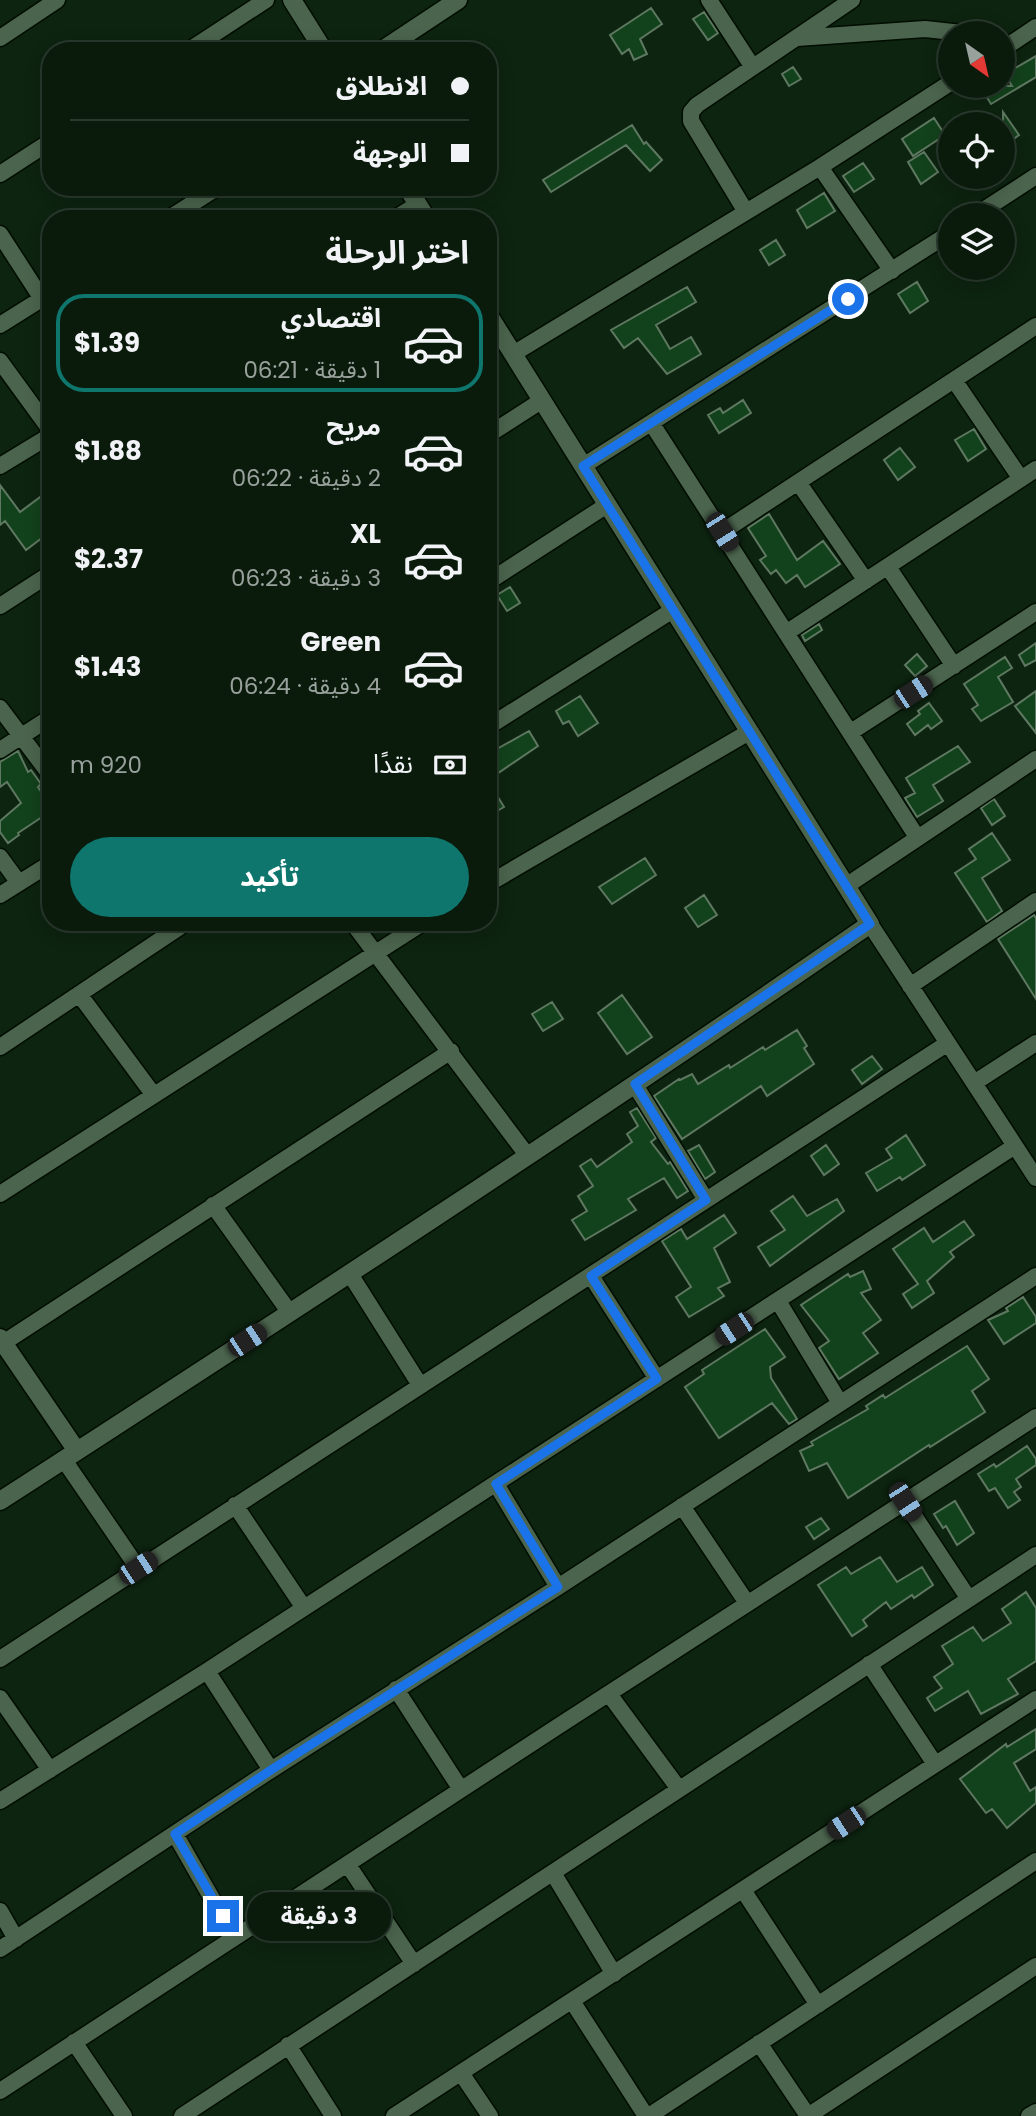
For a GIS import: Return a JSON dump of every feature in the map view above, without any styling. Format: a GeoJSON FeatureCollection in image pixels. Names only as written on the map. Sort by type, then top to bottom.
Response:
{"type":"FeatureCollection","features":[{"type":"Feature","properties":{"kind":"street"},"geometry":{"type":"LineString","coordinates":[[0,38],[57,0]]}},
{"type":"Feature","properties":{"kind":"street"},"geometry":{"type":"LineString","coordinates":[[202,42],[265,0]]}},
{"type":"Feature","properties":{"kind":"street"},"geometry":{"type":"LineString","coordinates":[[292,0],[318,42]]}},
{"type":"Feature","properties":{"kind":"street"},"geometry":{"type":"LineString","coordinates":[[395,42],[458,0]]}},
{"type":"Feature","properties":{"kind":"street"},"geometry":{"type":"LineString","coordinates":[[709,0],[752,66]]}},
{"type":"Feature","properties":{"kind":"street"},"geometry":{"type":"LineString","coordinates":[[746,212],[691,121],[691,112],[752,66],[852,0]]}},
{"type":"Feature","properties":{"kind":"street"},"geometry":{"type":"LineString","coordinates":[[1015,36],[1036,27]]}},
{"type":"Feature","properties":{"kind":"street"},"geometry":{"type":"LineString","coordinates":[[794,38],[938,30]]}},
{"type":"Feature","properties":{"kind":"street"},"geometry":{"type":"LineString","coordinates":[[513,354],[820,167],[938,91]]}},
{"type":"Feature","properties":{"kind":"street"},"geometry":{"type":"LineString","coordinates":[[0,174],[42,147]]}},
{"type":"Feature","properties":{"kind":"street"},"geometry":{"type":"LineString","coordinates":[[820,167],[892,271]]}},
{"type":"Feature","properties":{"kind":"street"},"geometry":{"type":"LineString","coordinates":[[994,203],[1036,176]]}},
{"type":"Feature","properties":{"kind":"street"},"geometry":{"type":"LineString","coordinates":[[182,210],[204,196]]}},
{"type":"Feature","properties":{"kind":"street"},"geometry":{"type":"LineString","coordinates":[[0,234],[42,291]]}},
{"type":"Feature","properties":{"kind":"street"},"geometry":{"type":"LineString","coordinates":[[583,466],[938,241]]}},
{"type":"Feature","properties":{"kind":"street"},"geometry":{"type":"LineString","coordinates":[[0,325],[42,299]]}},
{"type":"Feature","properties":{"kind":"street"},"geometry":{"type":"LineString","coordinates":[[722,532],[1036,326]]}},
{"type":"Feature","properties":{"kind":"street"},"geometry":{"type":"LineString","coordinates":[[497,328],[870,924],[1036,1178]]}},
{"type":"Feature","properties":{"kind":"street"},"geometry":{"type":"LineString","coordinates":[[0,361],[42,420]]}},
{"type":"Feature","properties":{"kind":"street"},"geometry":{"type":"LineString","coordinates":[[954,380],[1021,479]]}},
{"type":"Feature","properties":{"kind":"street"},"geometry":{"type":"LineString","coordinates":[[497,429],[541,401]]}},
{"type":"Feature","properties":{"kind":"street"},"geometry":{"type":"LineString","coordinates":[[652,424],[917,837]]}},
{"type":"Feature","properties":{"kind":"street"},"geometry":{"type":"LineString","coordinates":[[0,466],[42,439]]}},
{"type":"Feature","properties":{"kind":"street"},"geometry":{"type":"LineString","coordinates":[[786,634],[1036,469]]}},
{"type":"Feature","properties":{"kind":"street"},"geometry":{"type":"LineString","coordinates":[[798,482],[866,581]]}},
{"type":"Feature","properties":{"kind":"street"},"geometry":{"type":"LineString","coordinates":[[497,576],[607,505]]}},
{"type":"Feature","properties":{"kind":"street"},"geometry":{"type":"LineString","coordinates":[[888,566],[954,666]]}},
{"type":"Feature","properties":{"kind":"street"},"geometry":{"type":"LineString","coordinates":[[0,606],[42,579]]}},
{"type":"Feature","properties":{"kind":"street"},"geometry":{"type":"LineString","coordinates":[[497,721],[673,610]]}},
{"type":"Feature","properties":{"kind":"street"},"geometry":{"type":"LineString","coordinates":[[851,732],[1036,612]]}},
{"type":"Feature","properties":{"kind":"street"},"geometry":{"type":"LineString","coordinates":[[0,708],[42,764]]}},
{"type":"Feature","properties":{"kind":"street"},"geometry":{"type":"LineString","coordinates":[[0,750],[42,722]]}},
{"type":"Feature","properties":{"kind":"street"},"geometry":{"type":"LineString","coordinates":[[497,879],[749,732]]}},
{"type":"Feature","properties":{"kind":"street"},"geometry":{"type":"LineString","coordinates":[[846,886],[1036,759]]}},
{"type":"Feature","properties":{"kind":"street"},"geometry":{"type":"LineString","coordinates":[[0,857],[19,883]]}},
{"type":"Feature","properties":{"kind":"street"},"geometry":{"type":"LineString","coordinates":[[0,895],[42,869]]}},
{"type":"Feature","properties":{"kind":"street"},"geometry":{"type":"LineString","coordinates":[[910,986],[1036,901]]}},
{"type":"Feature","properties":{"kind":"street"},"geometry":{"type":"LineString","coordinates":[[0,1501],[350,1274],[870,924]]}},
{"type":"Feature","properties":{"kind":"street"},"geometry":{"type":"LineString","coordinates":[[0,1047],[174,931]]}},
{"type":"Feature","properties":{"kind":"street"},"geometry":{"type":"LineString","coordinates":[[358,931],[527,1154]]}},
{"type":"Feature","properties":{"kind":"street"},"geometry":{"type":"LineString","coordinates":[[0,1194],[410,931]]}},
{"type":"Feature","properties":{"kind":"street"},"geometry":{"type":"LineString","coordinates":[[79,994],[153,1094]]}},
{"type":"Feature","properties":{"kind":"street"},"geometry":{"type":"LineString","coordinates":[[0,1659],[948,1043]]}},
{"type":"Feature","properties":{"kind":"street"},"geometry":{"type":"LineString","coordinates":[[974,1083],[1036,1043]]}},
{"type":"Feature","properties":{"kind":"street"},"geometry":{"type":"LineString","coordinates":[[138,1568],[1,1342],[450,1051]]}},
{"type":"Feature","properties":{"kind":"street"},"geometry":{"type":"LineString","coordinates":[[635,1084],[706,1200]]}},
{"type":"Feature","properties":{"kind":"street"},"geometry":{"type":"LineString","coordinates":[[0,1801],[207,1671],[1015,1146]]}},
{"type":"Feature","properties":{"kind":"street"},"geometry":{"type":"LineString","coordinates":[[213,1205],[290,1312]]}},
{"type":"Feature","properties":{"kind":"street"},"geometry":{"type":"LineString","coordinates":[[350,1274],[420,1385]]}},
{"type":"Feature","properties":{"kind":"street"},"geometry":{"type":"LineString","coordinates":[[591,1276],[657,1379]]}},
{"type":"Feature","properties":{"kind":"street"},"geometry":{"type":"LineString","coordinates":[[0,1949],[271,1770],[1036,1276]]}},
{"type":"Feature","properties":{"kind":"street"},"geometry":{"type":"LineString","coordinates":[[778,1301],[840,1403]]}},
{"type":"Feature","properties":{"kind":"street"},"geometry":{"type":"LineString","coordinates":[[0,2091],[348,1865],[460,1788],[1036,1417]]}},
{"type":"Feature","properties":{"kind":"street"},"geometry":{"type":"LineString","coordinates":[[496,1484],[558,1587]]}},
{"type":"Feature","properties":{"kind":"street"},"geometry":{"type":"LineString","coordinates":[[905,1502],[969,1599]]}},
{"type":"Feature","properties":{"kind":"street"},"geometry":{"type":"LineString","coordinates":[[235,1505],[304,1608]]}},
{"type":"Feature","properties":{"kind":"street"},"geometry":{"type":"LineString","coordinates":[[682,1506],[747,1603]]}},
{"type":"Feature","properties":{"kind":"street"},"geometry":{"type":"LineString","coordinates":[[182,2116],[1036,1555]]}},
{"type":"Feature","properties":{"kind":"street"},"geometry":{"type":"LineString","coordinates":[[869,1664],[935,1764]]}},
{"type":"Feature","properties":{"kind":"street"},"geometry":{"type":"LineString","coordinates":[[207,1671],[271,1770]]}},
{"type":"Feature","properties":{"kind":"street"},"geometry":{"type":"LineString","coordinates":[[397,1689],[460,1788]]}},
{"type":"Feature","properties":{"kind":"street"},"geometry":{"type":"LineString","coordinates":[[609,1694],[679,1789]]}},
{"type":"Feature","properties":{"kind":"street"},"geometry":{"type":"LineString","coordinates":[[0,1698],[50,1770]]}},
{"type":"Feature","properties":{"kind":"street"},"geometry":{"type":"LineString","coordinates":[[394,2116],[935,1764],[1035,1702]]}},
{"type":"Feature","properties":{"kind":"street"},"geometry":{"type":"LineString","coordinates":[[175,1834],[234,1937]]}},
{"type":"Feature","properties":{"kind":"street"},"geometry":{"type":"LineString","coordinates":[[572,2001],[647,2116],[1036,1861]]}},
{"type":"Feature","properties":{"kind":"street"},"geometry":{"type":"LineString","coordinates":[[348,1865],[414,1964]]}},
{"type":"Feature","properties":{"kind":"street"},"geometry":{"type":"LineString","coordinates":[[553,1873],[614,1974]]}},
{"type":"Feature","properties":{"kind":"street"},"geometry":{"type":"LineString","coordinates":[[743,1890],[818,2005]]}},
{"type":"Feature","properties":{"kind":"street"},"geometry":{"type":"LineString","coordinates":[[0,1912],[16,1938]]}},
{"type":"Feature","properties":{"kind":"street"},"geometry":{"type":"LineString","coordinates":[[759,2043],[808,2116],[1036,1966]]}},
{"type":"Feature","properties":{"kind":"street"},"geometry":{"type":"LineString","coordinates":[[74,2042],[124,2116]]}},
{"type":"Feature","properties":{"kind":"street"},"geometry":{"type":"LineString","coordinates":[[288,2045],[333,2116]]}},
{"type":"Feature","properties":{"kind":"street"},"geometry":{"type":"LineString","coordinates":[[461,2073],[490,2116]]}},
{"type":"Feature","properties":{"kind":"street"},"geometry":{"type":"LineString","coordinates":[[1029,2116],[1036,2112]]}},
{"type":"Feature","properties":{"kind":"building"},"geometry":{"type":"Polygon","coordinates":[[[651,8],[662,24],[640,39],[647,54],[634,60],[629,49],[622,54],[610,35],[651,8]]]}},
{"type":"Feature","properties":{"kind":"building"},"geometry":{"type":"Polygon","coordinates":[[[704,12],[718,33],[708,40],[693,19],[704,12]]]}},
{"type":"Feature","properties":{"kind":"building"},"geometry":{"type":"Polygon","coordinates":[[[1036,56],[1036,77],[1015,90],[1015,68],[1036,56]]]}},
{"type":"Feature","properties":{"kind":"building"},"geometry":{"type":"Polygon","coordinates":[[[793,67],[801,79],[789,86],[782,74],[793,67]]]}},
{"type":"Feature","properties":{"kind":"building"},"geometry":{"type":"Polygon","coordinates":[[[987,98],[1001,98],[991,104],[987,98]]]}},
{"type":"Feature","properties":{"kind":"building"},"geometry":{"type":"Polygon","coordinates":[[[934,118],[938,124],[938,140],[913,156],[902,139],[934,118]]]}},
{"type":"Feature","properties":{"kind":"building"},"geometry":{"type":"Polygon","coordinates":[[[632,125],[644,144],[646,142],[662,160],[650,171],[626,145],[551,192],[543,180],[632,125]]]}},
{"type":"Feature","properties":{"kind":"building"},"geometry":{"type":"Polygon","coordinates":[[[924,152],[938,172],[921,184],[908,162],[924,152]]]}},
{"type":"Feature","properties":{"kind":"building"},"geometry":{"type":"Polygon","coordinates":[[[863,163],[874,179],[854,192],[843,176],[863,163]]]}},
{"type":"Feature","properties":{"kind":"building"},"geometry":{"type":"Polygon","coordinates":[[[824,193],[835,211],[807,228],[797,210],[824,193]]]}},
{"type":"Feature","properties":{"kind":"building"},"geometry":{"type":"Polygon","coordinates":[[[776,240],[785,255],[769,265],[760,250],[776,240]]]}},
{"type":"Feature","properties":{"kind":"building"},"geometry":{"type":"Polygon","coordinates":[[[917,282],[928,301],[910,313],[898,294],[917,282]]]}},
{"type":"Feature","properties":{"kind":"building"},"geometry":{"type":"Polygon","coordinates":[[[687,287],[696,302],[656,325],[670,349],[691,337],[701,354],[667,374],[638,338],[624,348],[611,330],[687,287]]]}},
{"type":"Feature","properties":{"kind":"building"},"geometry":{"type":"Polygon","coordinates":[[[743,400],[751,413],[719,433],[708,415],[720,408],[723,413],[743,400]]]}},
{"type":"Feature","properties":{"kind":"building"},"geometry":{"type":"Polygon","coordinates":[[[974,429],[986,449],[968,461],[955,440],[974,429]]]}},
{"type":"Feature","properties":{"kind":"building"},"geometry":{"type":"Polygon","coordinates":[[[900,448],[915,467],[898,480],[884,460],[900,448]]]}},
{"type":"Feature","properties":{"kind":"building"},"geometry":{"type":"Polygon","coordinates":[[[0,485],[20,512],[42,496],[42,538],[26,550],[5,521],[0,525],[0,485]]]}},
{"type":"Feature","properties":{"kind":"building"},"geometry":{"type":"Polygon","coordinates":[[[769,514],[797,560],[823,541],[840,564],[805,587],[797,575],[786,583],[776,570],[771,574],[760,560],[766,556],[748,528],[769,514]]]}},
{"type":"Feature","properties":{"kind":"building"},"geometry":{"type":"Polygon","coordinates":[[[510,587],[520,603],[507,611],[497,595],[510,587]]]}},
{"type":"Feature","properties":{"kind":"building"},"geometry":{"type":"Polygon","coordinates":[[[819,624],[822,630],[805,641],[802,635],[819,624]]]}},
{"type":"Feature","properties":{"kind":"building"},"geometry":{"type":"Polygon","coordinates":[[[1036,643],[1036,660],[1025,666],[1019,655],[1036,643]]]}},
{"type":"Feature","properties":{"kind":"building"},"geometry":{"type":"Polygon","coordinates":[[[917,654],[927,666],[915,676],[905,665],[917,654]]]}},
{"type":"Feature","properties":{"kind":"building"},"geometry":{"type":"Polygon","coordinates":[[[1005,657],[1012,668],[998,677],[1013,702],[981,721],[972,709],[978,705],[964,684],[1005,657]]]}},
{"type":"Feature","properties":{"kind":"building"},"geometry":{"type":"Polygon","coordinates":[[[1036,691],[1036,733],[1015,706],[1036,691]]]}},
{"type":"Feature","properties":{"kind":"building"},"geometry":{"type":"Polygon","coordinates":[[[580,696],[598,723],[578,736],[569,721],[563,724],[556,711],[580,696]]]}},
{"type":"Feature","properties":{"kind":"building"},"geometry":{"type":"Polygon","coordinates":[[[929,703],[942,721],[931,729],[928,725],[915,735],[907,724],[929,703]]]}},
{"type":"Feature","properties":{"kind":"building"},"geometry":{"type":"Polygon","coordinates":[[[529,731],[538,746],[497,774],[497,749],[529,731]]]}},
{"type":"Feature","properties":{"kind":"building"},"geometry":{"type":"Polygon","coordinates":[[[958,746],[970,762],[933,785],[943,801],[917,817],[905,798],[915,793],[906,778],[958,746]]]}},
{"type":"Feature","properties":{"kind":"building"},"geometry":{"type":"Polygon","coordinates":[[[18,751],[28,772],[31,770],[41,784],[38,787],[42,793],[42,817],[8,843],[0,832],[0,821],[21,803],[7,782],[0,787],[0,762],[18,751]]]}},
{"type":"Feature","properties":{"kind":"building"},"geometry":{"type":"Polygon","coordinates":[[[497,796],[504,807],[497,811],[497,796]]]}},
{"type":"Feature","properties":{"kind":"building"},"geometry":{"type":"Polygon","coordinates":[[[994,799],[1005,816],[992,825],[981,808],[994,799]]]}},
{"type":"Feature","properties":{"kind":"building"},"geometry":{"type":"Polygon","coordinates":[[[992,833],[1010,860],[982,878],[1002,911],[987,922],[955,873],[976,859],[969,849],[992,833]]]}},
{"type":"Feature","properties":{"kind":"building"},"geometry":{"type":"Polygon","coordinates":[[[645,858],[656,875],[612,904],[599,887],[645,858]]]}},
{"type":"Feature","properties":{"kind":"building"},"geometry":{"type":"Polygon","coordinates":[[[704,895],[717,915],[698,927],[685,908],[704,895]]]}},
{"type":"Feature","properties":{"kind":"building"},"geometry":{"type":"Polygon","coordinates":[[[1034,915],[1036,918],[1036,999],[998,939],[1034,915]]]}},
{"type":"Feature","properties":{"kind":"building"},"geometry":{"type":"Polygon","coordinates":[[[622,995],[652,1037],[627,1054],[598,1013],[622,995]]]}},
{"type":"Feature","properties":{"kind":"building"},"geometry":{"type":"Polygon","coordinates":[[[552,1002],[563,1019],[543,1031],[532,1014],[552,1002]]]}},
{"type":"Feature","properties":{"kind":"building"},"geometry":{"type":"Polygon","coordinates":[[[797,1030],[814,1064],[767,1096],[761,1086],[682,1139],[654,1096],[679,1079],[692,1074],[698,1084],[763,1047],[765,1050],[797,1030]]]}},
{"type":"Feature","properties":{"kind":"building"},"geometry":{"type":"Polygon","coordinates":[[[872,1056],[882,1069],[862,1084],[852,1070],[872,1056]]]}},
{"type":"Feature","properties":{"kind":"building"},"geometry":{"type":"Polygon","coordinates":[[[637,1108],[656,1138],[651,1142],[668,1164],[670,1162],[688,1191],[677,1198],[664,1178],[628,1199],[636,1210],[585,1240],[572,1220],[587,1211],[578,1196],[593,1186],[580,1166],[591,1159],[597,1167],[632,1142],[627,1134],[638,1126],[630,1112],[637,1108]]]}},
{"type":"Feature","properties":{"kind":"building"},"geometry":{"type":"Polygon","coordinates":[[[906,1135],[925,1165],[902,1180],[900,1177],[877,1191],[866,1173],[892,1158],[886,1149],[906,1135]]]}},
{"type":"Feature","properties":{"kind":"building"},"geometry":{"type":"Polygon","coordinates":[[[699,1145],[715,1172],[705,1179],[688,1151],[699,1145]]]}},
{"type":"Feature","properties":{"kind":"building"},"geometry":{"type":"Polygon","coordinates":[[[826,1145],[839,1164],[824,1175],[811,1156],[826,1145]]]}},
{"type":"Feature","properties":{"kind":"building"},"geometry":{"type":"Polygon","coordinates":[[[793,1196],[807,1216],[837,1199],[844,1211],[770,1266],[758,1247],[785,1230],[771,1211],[793,1196]]]}},
{"type":"Feature","properties":{"kind":"building"},"geometry":{"type":"Polygon","coordinates":[[[724,1215],[736,1233],[714,1248],[730,1282],[718,1288],[724,1296],[689,1317],[676,1297],[691,1287],[662,1241],[681,1229],[687,1239],[724,1215]]]}},
{"type":"Feature","properties":{"kind":"building"},"geometry":{"type":"Polygon","coordinates":[[[964,1221],[974,1235],[950,1252],[954,1257],[927,1281],[934,1293],[912,1308],[903,1294],[918,1284],[893,1249],[924,1228],[933,1242],[964,1221]]]}},
{"type":"Feature","properties":{"kind":"building"},"geometry":{"type":"Polygon","coordinates":[[[863,1271],[871,1289],[861,1293],[881,1320],[863,1333],[878,1353],[839,1379],[819,1348],[829,1341],[801,1305],[848,1274],[850,1277],[863,1271]]]}},
{"type":"Feature","properties":{"kind":"building"},"geometry":{"type":"Polygon","coordinates":[[[1023,1297],[1036,1317],[1036,1323],[1004,1344],[988,1320],[1008,1311],[1006,1308],[1023,1297]]]}},
{"type":"Feature","properties":{"kind":"building"},"geometry":{"type":"Polygon","coordinates":[[[765,1329],[785,1357],[770,1367],[771,1378],[797,1419],[789,1424],[772,1403],[719,1438],[685,1387],[704,1374],[702,1370],[765,1329]]]}},
{"type":"Feature","properties":{"kind":"building"},"geometry":{"type":"Polygon","coordinates":[[[967,1346],[989,1379],[972,1391],[985,1412],[848,1498],[827,1463],[809,1471],[800,1451],[813,1445],[811,1442],[868,1409],[866,1406],[883,1395],[885,1398],[967,1346]]]}},
{"type":"Feature","properties":{"kind":"building"},"geometry":{"type":"Polygon","coordinates":[[[1027,1446],[1036,1459],[1036,1465],[1016,1479],[1021,1487],[1014,1492],[1020,1500],[1008,1508],[995,1488],[989,1491],[978,1474],[994,1464],[996,1467],[1027,1446]]]}},
{"type":"Feature","properties":{"kind":"building"},"geometry":{"type":"Polygon","coordinates":[[[955,1501],[974,1533],[957,1545],[946,1526],[943,1528],[934,1514],[955,1501]]]}},
{"type":"Feature","properties":{"kind":"building"},"geometry":{"type":"Polygon","coordinates":[[[821,1518],[829,1529],[814,1539],[806,1527],[821,1518]]]}},
{"type":"Feature","properties":{"kind":"building"},"geometry":{"type":"Polygon","coordinates":[[[880,1557],[897,1582],[922,1567],[933,1585],[891,1609],[886,1602],[863,1620],[867,1626],[852,1636],[818,1585],[846,1567],[851,1574],[880,1557]]]}},
{"type":"Feature","properties":{"kind":"building"},"geometry":{"type":"Polygon","coordinates":[[[1026,1592],[1036,1608],[1036,1661],[1008,1679],[1018,1694],[981,1714],[968,1691],[935,1711],[927,1698],[942,1688],[934,1677],[953,1664],[942,1646],[973,1627],[983,1641],[1011,1623],[1002,1609],[1026,1592]]]}},
{"type":"Feature","properties":{"kind":"building"},"geometry":{"type":"Polygon","coordinates":[[[1036,1729],[1036,1749],[1014,1763],[1030,1791],[1036,1787],[1036,1803],[1007,1828],[992,1809],[986,1813],[960,1779],[1006,1744],[1007,1747],[1036,1729]]]}},
{"type":"Feature","properties":{"kind":"route"},"geometry":{"type":"LineString","coordinates":[[223,1916],[175,1834],[558,1587],[496,1484],[657,1379],[591,1276],[706,1200],[635,1084],[870,924],[583,466],[848,299]]}}]}
